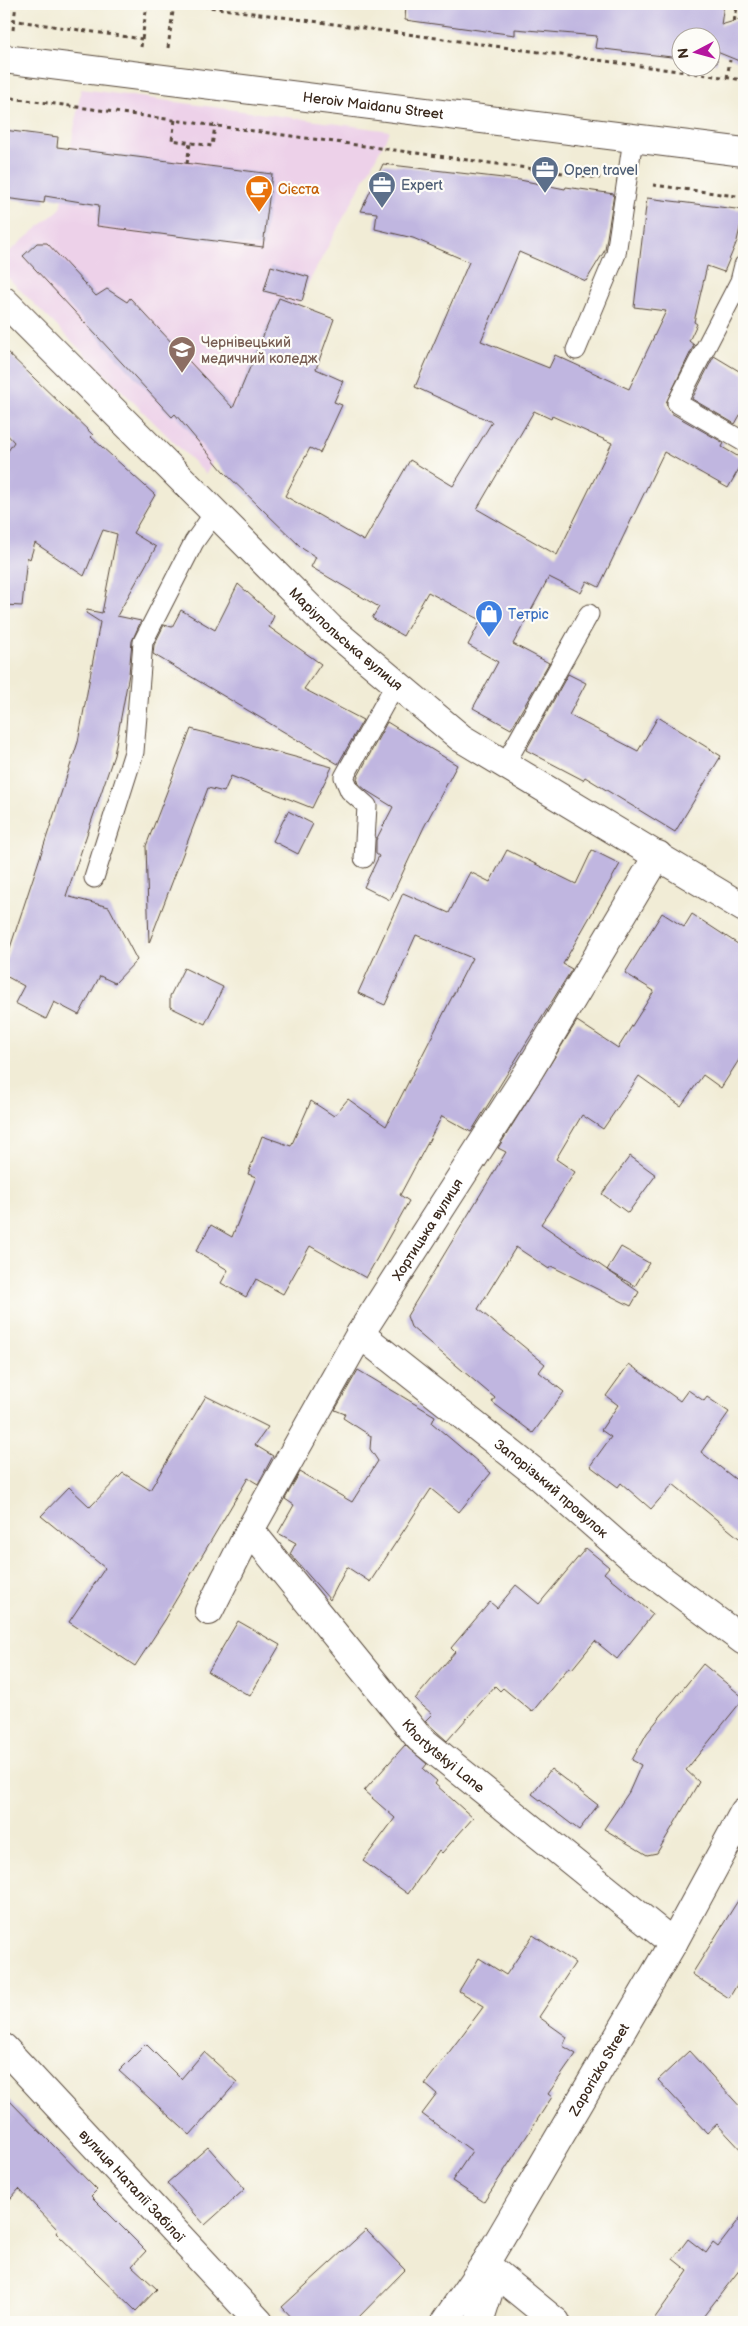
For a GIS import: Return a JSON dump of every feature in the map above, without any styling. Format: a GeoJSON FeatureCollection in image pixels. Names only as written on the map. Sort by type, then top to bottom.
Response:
{"type":"FeatureCollection","features":[{"type":"Feature","properties":{"kind":"street","name":"Heroiv Maidanu Street"},"geometry":{"type":"LineString","coordinates":[[4,60],[164,78],[744,152]]}},
{"type":"Feature","properties":{"kind":"street","name":"Маріупольська вулиця"},"geometry":{"type":"LineString","coordinates":[[4,301],[330,628],[461,738],[744,908]]}},
{"type":"Feature","properties":{"kind":"street","name":"Хортицька вулиця"},"geometry":{"type":"LineString","coordinates":[[209,1611],[250,1530],[360,1334],[529,1071],[658,855]]}},
{"type":"Feature","properties":{"kind":"street","name":"Запорізький провулок"},"geometry":{"type":"LineString","coordinates":[[360,1334],[538,1475],[630,1556],[744,1640]]}},
{"type":"Feature","properties":{"kind":"street","name":"Khortytskyi Lane"},"geometry":{"type":"LineString","coordinates":[[250,1530],[419,1738],[673,1942]]}},
{"type":"Feature","properties":{"kind":"street","name":"Zaporizka Street"},"geometry":{"type":"LineString","coordinates":[[445,2322],[485,2264],[673,1942],[744,1812]]}},
{"type":"Feature","properties":{"kind":"street","name":"вулиця Наталії Забілої"},"geometry":{"type":"LineString","coordinates":[[4,2048],[259,2322]]}},
{"type":"Feature","properties":{"kind":"street"},"geometry":{"type":"LineString","coordinates":[[479,2322],[490,2288],[485,2264]]}},
{"type":"Feature","properties":{"kind":"street"},"geometry":{"type":"LineString","coordinates":[[485,2264],[556,2322]]}},
{"type":"Feature","properties":{"kind":"lane"},"geometry":{"type":"LineString","coordinates":[[576,350],[616,254],[633,139]]}},
{"type":"Feature","properties":{"kind":"lane"},"geometry":{"type":"LineString","coordinates":[[744,265],[740,281],[676,403],[744,442]]}},
{"type":"Feature","properties":{"kind":"lane"},"geometry":{"type":"LineString","coordinates":[[94,878],[134,752],[143,642],[194,542],[215,512]]}},
{"type":"Feature","properties":{"kind":"lane"},"geometry":{"type":"LineString","coordinates":[[505,764],[589,614]]}},
{"type":"Feature","properties":{"kind":"lane"},"geometry":{"type":"LineString","coordinates":[[364,858],[367,806],[350,791],[344,777],[396,683]]}},
{"type":"Feature","properties":{"kind":"path"},"geometry":{"type":"LineString","coordinates":[[164,78],[174,4]]}},
{"type":"Feature","properties":{"kind":"path"},"geometry":{"type":"LineString","coordinates":[[186,4],[744,80]]}},
{"type":"Feature","properties":{"kind":"path"},"geometry":{"type":"LineString","coordinates":[[734,21],[738,4]]}},
{"type":"Feature","properties":{"kind":"path"},"geometry":{"type":"LineString","coordinates":[[4,19],[142,39]]}},
{"type":"Feature","properties":{"kind":"path"},"geometry":{"type":"LineString","coordinates":[[727,78],[730,60]]}},
{"type":"Feature","properties":{"kind":"path"},"geometry":{"type":"LineString","coordinates":[[4,97],[744,197]]}},
{"type":"Feature","properties":{"kind":"path"},"geometry":{"type":"LineString","coordinates":[[175,120],[172,140],[190,143],[212,146],[215,126]]}},
{"type":"Feature","properties":{"kind":"path"},"geometry":{"type":"LineString","coordinates":[[187,164],[190,143]]}},
{"type":"Feature","properties":{"kind":"shaded area","name":"Чернівецький медичний коледж"},"geometry":{"type":"Polygon","coordinates":[[[81,89],[390,131],[206,474],[4,274],[4,256],[60,209],[81,89]]]}},
{"type":"Feature","properties":{"kind":"building"},"geometry":{"type":"Polygon","coordinates":[[[406,4],[724,4],[721,25],[744,18],[744,63],[720,53],[720,28],[670,28],[670,57],[595,48],[597,36],[515,29],[515,35],[405,20],[406,4]]]}},
{"type":"Feature","properties":{"kind":"building"},"geometry":{"type":"Polygon","coordinates":[[[4,130],[58,137],[57,147],[272,174],[263,247],[97,226],[99,205],[45,196],[44,203],[4,198],[4,130]]]}},
{"type":"Feature","properties":{"kind":"building"},"geometry":{"type":"Polygon","coordinates":[[[383,164],[520,180],[565,189],[566,187],[614,194],[605,250],[586,281],[519,252],[481,341],[549,368],[555,355],[629,389],[666,311],[634,307],[647,198],[744,210],[737,241],[724,272],[707,266],[694,322],[697,324],[689,341],[694,345],[666,403],[671,413],[724,443],[722,447],[744,460],[728,488],[664,452],[599,587],[587,581],[581,593],[549,577],[513,644],[549,663],[511,729],[473,708],[498,662],[468,645],[481,620],[428,592],[403,636],[372,618],[379,607],[311,567],[316,557],[303,549],[223,471],[175,414],[172,417],[23,256],[37,243],[47,243],[96,296],[107,289],[127,302],[130,298],[233,408],[279,298],[334,319],[316,369],[343,381],[334,402],[342,405],[320,453],[310,448],[285,496],[364,541],[410,460],[453,486],[492,422],[415,387],[469,262],[413,238],[375,229],[377,213],[361,211],[383,164]],[[534,411],[477,509],[557,555],[612,443],[552,416],[551,419],[534,411]]]}},
{"type":"Feature","properties":{"kind":"building"},"geometry":{"type":"Polygon","coordinates":[[[271,266],[309,277],[302,301],[264,291],[271,266]]]}},
{"type":"Feature","properties":{"kind":"building"},"geometry":{"type":"Polygon","coordinates":[[[4,349],[93,435],[91,437],[155,495],[133,533],[156,547],[117,616],[141,621],[132,641],[129,674],[114,755],[66,896],[109,907],[137,960],[115,983],[100,976],[79,1015],[54,1002],[46,1019],[15,1003],[24,986],[4,975],[4,966],[78,742],[100,622],[86,613],[87,610],[102,613],[117,534],[103,530],[84,576],[35,543],[30,559],[27,557],[22,606],[4,605],[4,457],[14,442],[4,431],[4,349]]]}},
{"type":"Feature","properties":{"kind":"building"},"geometry":{"type":"Polygon","coordinates":[[[714,356],[744,374],[744,408],[735,424],[692,399],[714,356]]]}},
{"type":"Feature","properties":{"kind":"building"},"geometry":{"type":"Polygon","coordinates":[[[238,584],[274,616],[269,627],[321,664],[304,689],[363,720],[338,764],[153,654],[154,645],[164,625],[172,627],[181,610],[215,630],[238,584]]]}},
{"type":"Feature","properties":{"kind":"building"},"geometry":{"type":"Polygon","coordinates":[[[568,674],[586,683],[569,715],[638,751],[658,717],[721,756],[675,832],[585,777],[583,780],[526,750],[568,674]]]}},
{"type":"Feature","properties":{"kind":"building"},"geometry":{"type":"Polygon","coordinates":[[[387,722],[457,765],[424,827],[390,900],[364,887],[379,856],[376,854],[376,840],[393,807],[367,791],[359,784],[357,778],[387,722]]]}},
{"type":"Feature","properties":{"kind":"building"},"geometry":{"type":"Polygon","coordinates":[[[191,729],[332,767],[312,808],[231,776],[224,792],[208,788],[149,943],[146,846],[191,729]]]}},
{"type":"Feature","properties":{"kind":"building"},"geometry":{"type":"Polygon","coordinates":[[[288,811],[313,824],[298,854],[273,841],[288,811]]]}},
{"type":"Feature","properties":{"kind":"building"},"geometry":{"type":"Polygon","coordinates":[[[507,850],[576,884],[592,850],[620,864],[563,964],[572,969],[471,1132],[442,1116],[400,1195],[409,1201],[366,1278],[310,1246],[283,1294],[256,1279],[246,1297],[221,1283],[228,1270],[196,1251],[211,1225],[232,1237],[256,1177],[248,1174],[262,1136],[291,1146],[311,1101],[334,1116],[348,1099],[386,1126],[472,958],[416,935],[385,1005],[358,993],[403,893],[449,913],[470,872],[490,882],[507,850]]]}},
{"type":"Feature","properties":{"kind":"building"},"geometry":{"type":"Polygon","coordinates":[[[662,913],[684,927],[692,914],[744,948],[744,1052],[721,1088],[703,1075],[681,1106],[639,1076],[603,1129],[582,1115],[556,1159],[575,1172],[541,1224],[639,1292],[631,1306],[551,1266],[549,1269],[516,1247],[478,1309],[545,1364],[539,1372],[564,1392],[533,1433],[492,1402],[495,1398],[411,1327],[407,1316],[506,1152],[498,1148],[577,1021],[618,1048],[654,991],[625,973],[662,913]]]}},
{"type":"Feature","properties":{"kind":"building"},"geometry":{"type":"Polygon","coordinates":[[[184,968],[223,987],[205,1024],[170,1007],[170,996],[184,968]]]}},
{"type":"Feature","properties":{"kind":"building"},"geometry":{"type":"Polygon","coordinates":[[[630,1156],[656,1175],[628,1213],[602,1194],[630,1156]]]}},
{"type":"Feature","properties":{"kind":"building"},"geometry":{"type":"Polygon","coordinates":[[[621,1247],[649,1263],[635,1286],[607,1270],[621,1247]]]}},
{"type":"Feature","properties":{"kind":"building"},"geometry":{"type":"Polygon","coordinates":[[[629,1364],[680,1401],[688,1390],[704,1401],[707,1397],[729,1412],[701,1452],[744,1486],[744,1542],[673,1484],[651,1509],[621,1483],[618,1487],[590,1466],[611,1437],[601,1430],[618,1405],[606,1396],[629,1364]]]}},
{"type":"Feature","properties":{"kind":"building"},"geometry":{"type":"Polygon","coordinates":[[[358,1370],[435,1416],[432,1423],[491,1473],[459,1512],[431,1489],[370,1582],[347,1567],[330,1600],[290,1554],[296,1543],[278,1533],[294,1505],[285,1499],[300,1472],[352,1502],[378,1461],[370,1449],[371,1436],[343,1418],[345,1414],[335,1410],[358,1370]]]}},
{"type":"Feature","properties":{"kind":"building"},"geometry":{"type":"Polygon","coordinates":[[[206,1396],[268,1427],[255,1445],[273,1456],[258,1484],[248,1478],[165,1620],[135,1666],[69,1622],[105,1568],[41,1516],[69,1487],[90,1507],[123,1473],[150,1490],[206,1396]]]}},
{"type":"Feature","properties":{"kind":"building"},"geometry":{"type":"Polygon","coordinates":[[[586,1548],[609,1567],[604,1573],[653,1614],[617,1659],[595,1641],[572,1669],[569,1667],[532,1712],[503,1688],[500,1691],[495,1686],[447,1741],[425,1721],[432,1714],[415,1699],[455,1652],[451,1648],[490,1602],[497,1608],[516,1585],[539,1604],[586,1548]]]}},
{"type":"Feature","properties":{"kind":"building"},"geometry":{"type":"Polygon","coordinates":[[[238,1621],[280,1645],[250,1696],[208,1672],[238,1621]]]}},
{"type":"Feature","properties":{"kind":"building"},"geometry":{"type":"Polygon","coordinates":[[[703,1664],[744,1698],[686,1770],[699,1782],[657,1853],[647,1855],[604,1829],[629,1792],[641,1765],[632,1760],[647,1733],[703,1664]]]}},
{"type":"Feature","properties":{"kind":"building"},"geometry":{"type":"Polygon","coordinates":[[[405,1745],[427,1764],[423,1769],[437,1781],[435,1784],[473,1818],[442,1853],[439,1850],[408,1894],[363,1861],[395,1818],[364,1791],[405,1745]]]}},
{"type":"Feature","properties":{"kind":"building"},"geometry":{"type":"Polygon","coordinates":[[[551,1769],[598,1805],[579,1830],[532,1794],[551,1769]]]}},
{"type":"Feature","properties":{"kind":"building"},"geometry":{"type":"Polygon","coordinates":[[[744,1891],[744,1973],[729,1998],[692,1974],[744,1891]]]}},
{"type":"Feature","properties":{"kind":"building"},"geometry":{"type":"Polygon","coordinates":[[[533,1935],[575,1963],[539,2017],[567,2037],[563,2046],[576,2054],[548,2094],[552,2097],[484,2202],[452,2181],[472,2151],[422,2114],[437,2094],[425,2084],[484,2006],[459,1991],[479,1958],[506,1975],[533,1935]]]}},
{"type":"Feature","properties":{"kind":"building"},"geometry":{"type":"Polygon","coordinates":[[[146,2044],[181,2079],[204,2052],[237,2082],[190,2135],[119,2071],[146,2044]]]}},
{"type":"Feature","properties":{"kind":"building"},"geometry":{"type":"Polygon","coordinates":[[[689,2051],[744,2111],[744,2153],[717,2124],[707,2133],[658,2080],[689,2051]]]}},
{"type":"Feature","properties":{"kind":"building"},"geometry":{"type":"Polygon","coordinates":[[[4,2095],[97,2190],[91,2196],[146,2251],[132,2266],[157,2289],[136,2311],[56,2233],[58,2230],[19,2189],[4,2206],[4,2095]]]}},
{"type":"Feature","properties":{"kind":"building"},"geometry":{"type":"Polygon","coordinates":[[[208,2147],[245,2189],[205,2225],[167,2183],[208,2147]]]}},
{"type":"Feature","properties":{"kind":"building"},"geometry":{"type":"Polygon","coordinates":[[[744,2213],[744,2264],[699,2322],[652,2322],[688,2271],[673,2259],[688,2239],[706,2253],[713,2243],[718,2247],[744,2213]]]}},
{"type":"Feature","properties":{"kind":"building"},"geometry":{"type":"Polygon","coordinates":[[[366,2230],[405,2270],[354,2322],[296,2322],[282,2307],[366,2230]]]}},
{"type":"Feature","properties":{"kind":"place","name":"Open travel"},"geometry":{"type":"Point","coordinates":[545,194]}},
{"type":"Feature","properties":{"kind":"place","name":"Expert"},"geometry":{"type":"Point","coordinates":[382,209]}},
{"type":"Feature","properties":{"kind":"place","name":"Сієста"},"geometry":{"type":"Point","coordinates":[259,213]}},
{"type":"Feature","properties":{"kind":"place","name":"Чернівецький медичний коледж"},"geometry":{"type":"Point","coordinates":[182,374]}},
{"type":"Feature","properties":{"kind":"place","name":"Тетріс"},"geometry":{"type":"Point","coordinates":[489,638]}}]}
